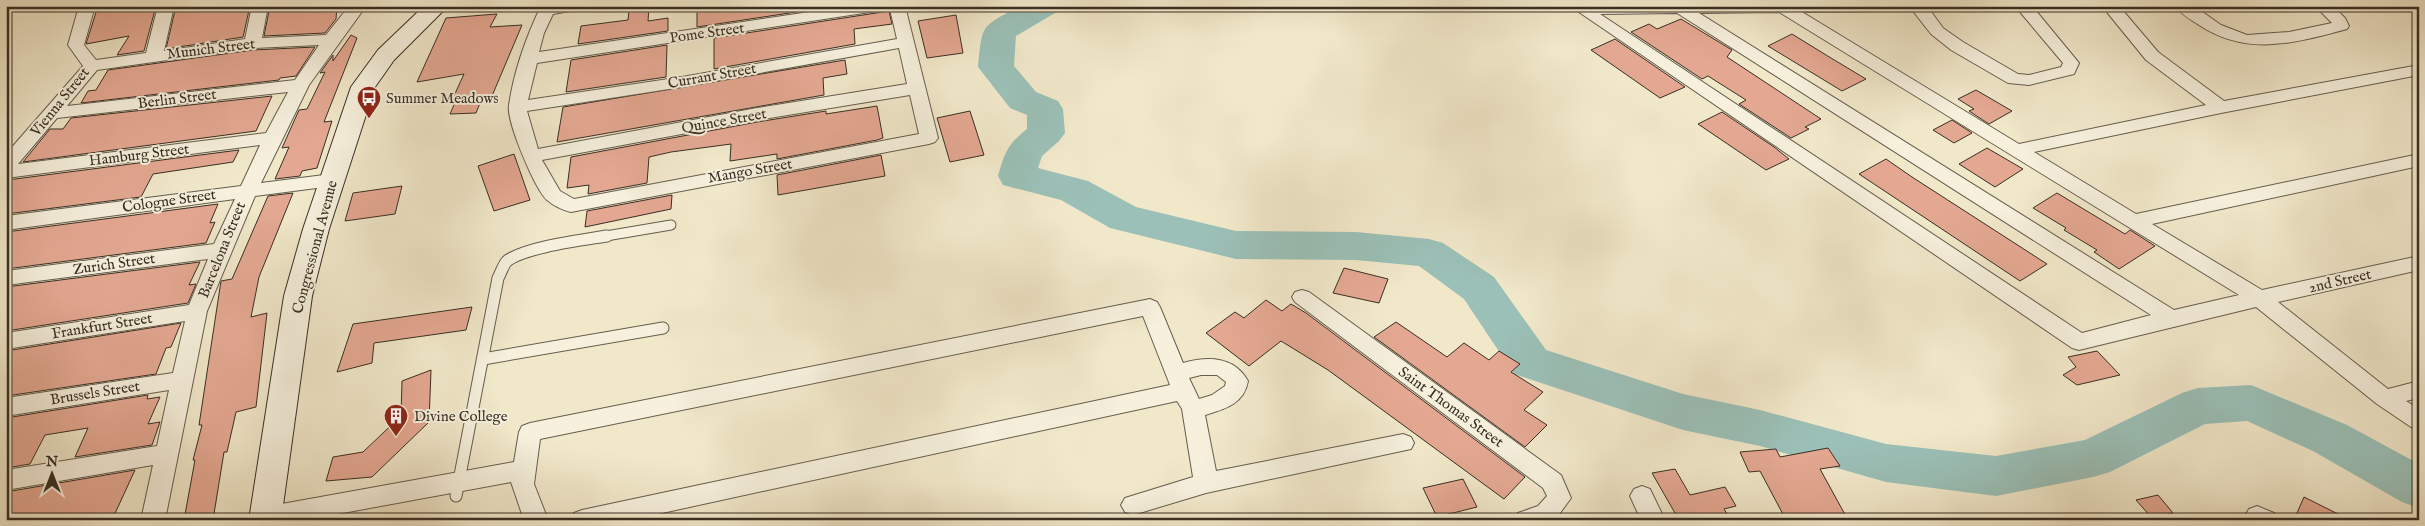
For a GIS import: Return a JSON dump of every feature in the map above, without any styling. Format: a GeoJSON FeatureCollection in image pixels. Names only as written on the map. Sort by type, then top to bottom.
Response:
{"type":"FeatureCollection","features":[{"type":"Feature","properties":{"kind":"main road","name":"Congressional Avenue"},"geometry":{"type":"LineString","coordinates":[[265,518],[298,296],[316,229],[363,87],[386,54],[437,6]]}},
{"type":"Feature","properties":{"kind":"street","name":"Vienna Street"},"geometry":{"type":"LineString","coordinates":[[6,166],[92,66],[76,44],[87,6]]}},
{"type":"Feature","properties":{"kind":"street"},"geometry":{"type":"LineString","coordinates":[[154,57],[166,6]]}},
{"type":"Feature","properties":{"kind":"street"},"geometry":{"type":"LineString","coordinates":[[253,43],[260,6]]}},
{"type":"Feature","properties":{"kind":"street","name":"Barcelona Street"},"geometry":{"type":"LineString","coordinates":[[153,520],[165,454],[197,311],[221,250],[272,138],[300,85],[331,40],[358,6]]}},
{"type":"Feature","properties":{"kind":"street"},"geometry":{"type":"LineString","coordinates":[[531,156],[517,107],[536,33],[548,8],[575,6]]}},
{"type":"Feature","properties":{"kind":"street","name":"Pome Street"},"geometry":{"type":"LineString","coordinates":[[529,59],[884,6]]}},
{"type":"Feature","properties":{"kind":"street"},"geometry":{"type":"LineString","coordinates":[[897,6],[918,88]]}},
{"type":"Feature","properties":{"kind":"street"},"geometry":{"type":"LineString","coordinates":[[1580,8],[1918,6],[1937,31],[1957,46],[2014,79],[2029,80],[2068,70],[2071,63],[2067,57],[2023,6]]}},
{"type":"Feature","properties":{"kind":"street"},"geometry":{"type":"LineString","coordinates":[[2110,6],[2152,56],[2220,107]]}},
{"type":"Feature","properties":{"kind":"street"},"geometry":{"type":"LineString","coordinates":[[2183,6],[2216,28],[2238,38],[2253,40],[2341,26],[2339,20],[2323,6]]}},
{"type":"Feature","properties":{"kind":"street"},"geometry":{"type":"LineString","coordinates":[[2262,6],[2304,6]]}},
{"type":"Feature","properties":{"kind":"street","name":"2nd Street"},"geometry":{"type":"LineString","coordinates":[[1580,8],[2079,342],[2171,318],[2262,300],[2419,263]]}},
{"type":"Feature","properties":{"kind":"street"},"geometry":{"type":"LineString","coordinates":[[1680,8],[2171,318]]}},
{"type":"Feature","properties":{"kind":"street"},"geometry":{"type":"LineString","coordinates":[[1784,8],[2262,300],[2385,398],[2419,421]]}},
{"type":"Feature","properties":{"kind":"street","name":"Munich Street"},"geometry":{"type":"LineString","coordinates":[[92,66],[253,43],[331,40]]}},
{"type":"Feature","properties":{"kind":"street","name":"Currant Street"},"geometry":{"type":"LineString","coordinates":[[517,107],[682,82],[906,42]]}},
{"type":"Feature","properties":{"kind":"street"},"geometry":{"type":"LineString","coordinates":[[2017,150],[2220,107],[2419,70]]}},
{"type":"Feature","properties":{"kind":"street","name":"Berlin Street"},"geometry":{"type":"LineString","coordinates":[[53,113],[300,85]]}},
{"type":"Feature","properties":{"kind":"street","name":"Mango Street"},"geometry":{"type":"LineString","coordinates":[[531,156],[553,195],[571,206],[929,138],[918,88]]}},
{"type":"Feature","properties":{"kind":"street","name":"Quince Street"},"geometry":{"type":"LineString","coordinates":[[531,156],[757,114],[918,88]]}},
{"type":"Feature","properties":{"kind":"street","name":"Hamburg Street"},"geometry":{"type":"LineString","coordinates":[[6,172],[272,138]]}},
{"type":"Feature","properties":{"kind":"street"},"geometry":{"type":"LineString","coordinates":[[2133,221],[2419,160]]}},
{"type":"Feature","properties":{"kind":"street","name":"Cologne Street"},"geometry":{"type":"LineString","coordinates":[[6,223],[332,180]]}},
{"type":"Feature","properties":{"kind":"street","name":"Zurich Street"},"geometry":{"type":"LineString","coordinates":[[6,278],[221,250]]}},
{"type":"Feature","properties":{"kind":"street","name":"Saint Thomas Street"},"geometry":{"type":"LineString","coordinates":[[1302,297],[1553,482],[1559,498],[1546,514],[1526,520]]}},
{"type":"Feature","properties":{"kind":"street"},"geometry":{"type":"LineString","coordinates":[[536,520],[523,477],[530,432],[1150,307],[1184,391],[1206,483]]}},
{"type":"Feature","properties":{"kind":"street","name":"Frankfurt Street"},"geometry":{"type":"LineString","coordinates":[[6,341],[197,311]]}},
{"type":"Feature","properties":{"kind":"street","name":"Brussels Street"},"geometry":{"type":"LineString","coordinates":[[6,407],[183,380]]}},
{"type":"Feature","properties":{"kind":"street"},"geometry":{"type":"LineString","coordinates":[[2385,398],[2419,389]]}},
{"type":"Feature","properties":{"kind":"street"},"geometry":{"type":"LineString","coordinates":[[582,520],[1184,391]]}},
{"type":"Feature","properties":{"kind":"street"},"geometry":{"type":"LineString","coordinates":[[1133,505],[1206,483],[1403,443]]}},
{"type":"Feature","properties":{"kind":"street"},"geometry":{"type":"LineString","coordinates":[[6,480],[165,454]]}},
{"type":"Feature","properties":{"kind":"street"},"geometry":{"type":"LineString","coordinates":[[265,518],[523,477]]}},
{"type":"Feature","properties":{"kind":"street"},"geometry":{"type":"LineString","coordinates":[[322,520],[457,488]]}},
{"type":"Feature","properties":{"kind":"street"},"geometry":{"type":"LineString","coordinates":[[1642,496],[1653,520]]}},
{"type":"Feature","properties":{"kind":"lane"},"geometry":{"type":"LineString","coordinates":[[457,488],[498,278],[506,262],[521,254],[547,248],[670,225]]}},
{"type":"Feature","properties":{"kind":"lane"},"geometry":{"type":"LineString","coordinates":[[483,359],[663,328]]}},
{"type":"Feature","properties":{"kind":"building"},"geometry":{"type":"Polygon","coordinates":[[[98,6],[156,6],[144,51],[117,55],[129,36],[86,44],[98,6]]]}},
{"type":"Feature","properties":{"kind":"building"},"geometry":{"type":"Polygon","coordinates":[[[176,6],[250,6],[243,37],[166,49],[176,6]]]}},
{"type":"Feature","properties":{"kind":"building"},"geometry":{"type":"Polygon","coordinates":[[[270,6],[337,6],[336,19],[325,33],[264,36],[270,6]]]}},
{"type":"Feature","properties":{"kind":"building"},"geometry":{"type":"Polygon","coordinates":[[[697,6],[836,6],[697,27],[697,6]]]}},
{"type":"Feature","properties":{"kind":"building"},"geometry":{"type":"Polygon","coordinates":[[[649,7],[648,21],[668,18],[668,31],[578,44],[581,26],[628,20],[629,10],[649,7]]]}},
{"type":"Feature","properties":{"kind":"building"},"geometry":{"type":"Polygon","coordinates":[[[889,11],[892,24],[854,29],[855,44],[714,69],[714,38],[889,11]]]}},
{"type":"Feature","properties":{"kind":"building"},"geometry":{"type":"Polygon","coordinates":[[[497,14],[490,27],[522,25],[492,96],[483,96],[476,113],[450,114],[457,98],[453,98],[464,74],[417,82],[446,18],[497,14]]]}},
{"type":"Feature","properties":{"kind":"building"},"geometry":{"type":"Polygon","coordinates":[[[956,15],[963,53],[927,58],[918,21],[956,15]]]}},
{"type":"Feature","properties":{"kind":"building"},"geometry":{"type":"Polygon","coordinates":[[[1681,19],[1732,50],[1727,57],[1821,119],[1805,127],[1809,129],[1791,138],[1739,104],[1746,100],[1708,76],[1702,79],[1631,32],[1649,24],[1657,29],[1681,19]]]}},
{"type":"Feature","properties":{"kind":"building"},"geometry":{"type":"Polygon","coordinates":[[[1792,34],[1866,79],[1842,91],[1768,46],[1792,34]]]}},
{"type":"Feature","properties":{"kind":"building"},"geometry":{"type":"Polygon","coordinates":[[[351,35],[357,38],[324,122],[332,121],[317,168],[302,171],[300,176],[275,179],[289,147],[282,148],[299,110],[307,109],[325,72],[320,73],[333,55],[333,61],[351,35]]]}},
{"type":"Feature","properties":{"kind":"building"},"geometry":{"type":"Polygon","coordinates":[[[1615,39],[1685,87],[1660,98],[1591,50],[1615,39]]]}},
{"type":"Feature","properties":{"kind":"building"},"geometry":{"type":"Polygon","coordinates":[[[667,45],[666,77],[566,92],[571,60],[667,45]]]}},
{"type":"Feature","properties":{"kind":"building"},"geometry":{"type":"Polygon","coordinates":[[[315,47],[296,76],[280,78],[279,80],[81,103],[88,91],[96,90],[108,70],[253,50],[315,47]]]}},
{"type":"Feature","properties":{"kind":"building"},"geometry":{"type":"Polygon","coordinates":[[[845,60],[847,74],[823,78],[824,95],[557,142],[563,107],[845,60]]]}},
{"type":"Feature","properties":{"kind":"building"},"geometry":{"type":"Polygon","coordinates":[[[1976,90],[2012,111],[1989,124],[1969,111],[1974,109],[1958,99],[1976,90]]]}},
{"type":"Feature","properties":{"kind":"building"},"geometry":{"type":"Polygon","coordinates":[[[272,96],[256,131],[23,162],[50,129],[63,129],[71,118],[272,96]]]}},
{"type":"Feature","properties":{"kind":"building"},"geometry":{"type":"Polygon","coordinates":[[[877,106],[883,138],[877,140],[777,159],[777,154],[730,161],[731,144],[671,152],[649,157],[647,183],[588,194],[589,185],[567,188],[571,157],[757,122],[826,111],[826,114],[877,106]]]}},
{"type":"Feature","properties":{"kind":"building"},"geometry":{"type":"Polygon","coordinates":[[[970,111],[984,155],[950,162],[937,118],[970,111]]]}},
{"type":"Feature","properties":{"kind":"building"},"geometry":{"type":"Polygon","coordinates":[[[1722,112],[1789,159],[1766,170],[1698,124],[1722,112]]]}},
{"type":"Feature","properties":{"kind":"building"},"geometry":{"type":"Polygon","coordinates":[[[1952,120],[1972,133],[1954,143],[1933,130],[1952,120]]]}},
{"type":"Feature","properties":{"kind":"building"},"geometry":{"type":"Polygon","coordinates":[[[1987,148],[2023,169],[1995,187],[1959,164],[1987,148]]]}},
{"type":"Feature","properties":{"kind":"building"},"geometry":{"type":"Polygon","coordinates":[[[239,150],[233,162],[153,174],[141,197],[6,214],[7,180],[239,150]]]}},
{"type":"Feature","properties":{"kind":"building"},"geometry":{"type":"Polygon","coordinates":[[[514,154],[530,200],[494,211],[478,166],[514,154]]]}},
{"type":"Feature","properties":{"kind":"building"},"geometry":{"type":"Polygon","coordinates":[[[881,155],[885,176],[778,195],[777,175],[881,155]]]}},
{"type":"Feature","properties":{"kind":"building"},"geometry":{"type":"Polygon","coordinates":[[[1886,159],[2047,264],[2020,281],[1859,174],[1886,159]]]}},
{"type":"Feature","properties":{"kind":"building"},"geometry":{"type":"Polygon","coordinates":[[[402,186],[395,214],[345,221],[353,193],[402,186]]]}},
{"type":"Feature","properties":{"kind":"building"},"geometry":{"type":"Polygon","coordinates":[[[293,193],[259,277],[251,317],[267,313],[256,407],[236,412],[227,452],[224,452],[213,520],[184,520],[195,460],[193,460],[202,425],[199,425],[221,281],[232,279],[268,196],[293,193]]]}},
{"type":"Feature","properties":{"kind":"building"},"geometry":{"type":"Polygon","coordinates":[[[2057,193],[2125,234],[2130,230],[2155,246],[2119,269],[2094,252],[2097,250],[2064,230],[2066,228],[2033,208],[2057,193]]]}},
{"type":"Feature","properties":{"kind":"building"},"geometry":{"type":"Polygon","coordinates":[[[672,195],[671,209],[585,227],[587,211],[672,195]]]}},
{"type":"Feature","properties":{"kind":"building"},"geometry":{"type":"Polygon","coordinates":[[[218,204],[210,223],[215,222],[206,243],[6,269],[6,232],[218,204]]]}},
{"type":"Feature","properties":{"kind":"building"},"geometry":{"type":"Polygon","coordinates":[[[200,262],[189,285],[196,284],[188,303],[6,331],[6,287],[200,262]]]}},
{"type":"Feature","properties":{"kind":"building"},"geometry":{"type":"Polygon","coordinates":[[[1344,268],[1388,279],[1379,303],[1333,293],[1344,268]]]}},
{"type":"Feature","properties":{"kind":"building"},"geometry":{"type":"Polygon","coordinates":[[[1266,300],[1282,311],[1291,304],[1306,313],[1525,477],[1504,499],[1328,370],[1281,341],[1249,366],[1206,333],[1235,312],[1244,318],[1266,300]]]}},
{"type":"Feature","properties":{"kind":"building"},"geometry":{"type":"Polygon","coordinates":[[[472,307],[466,330],[374,343],[372,363],[337,372],[353,324],[472,307]]]}},
{"type":"Feature","properties":{"kind":"building"},"geometry":{"type":"Polygon","coordinates":[[[1396,322],[1447,357],[1464,343],[1489,360],[1499,351],[1520,364],[1511,372],[1543,392],[1524,410],[1547,425],[1525,447],[1374,337],[1396,322]]]}},
{"type":"Feature","properties":{"kind":"building"},"geometry":{"type":"Polygon","coordinates":[[[181,323],[171,347],[166,348],[156,374],[6,396],[6,351],[181,323]]]}},
{"type":"Feature","properties":{"kind":"building"},"geometry":{"type":"Polygon","coordinates":[[[2097,351],[2120,375],[2077,385],[2063,375],[2076,367],[2068,357],[2097,351]]]}},
{"type":"Feature","properties":{"kind":"building","name":"Divine College"},"geometry":{"type":"Polygon","coordinates":[[[431,370],[429,422],[372,477],[326,481],[333,457],[363,452],[401,416],[402,381],[431,370]]]}},
{"type":"Feature","properties":{"kind":"building"},"geometry":{"type":"Polygon","coordinates":[[[148,395],[147,399],[160,397],[148,424],[160,422],[152,445],[75,457],[88,428],[45,435],[30,464],[6,468],[6,418],[148,395]]]}},
{"type":"Feature","properties":{"kind":"building"},"geometry":{"type":"Polygon","coordinates":[[[1828,448],[1840,466],[1820,469],[1848,520],[1786,520],[1760,471],[1749,472],[1740,452],[1776,449],[1780,457],[1828,448]]]}},
{"type":"Feature","properties":{"kind":"building"},"geometry":{"type":"Polygon","coordinates":[[[1675,469],[1690,495],[1725,487],[1736,506],[1724,509],[1731,520],[1679,520],[1652,473],[1675,469]]]}},
{"type":"Feature","properties":{"kind":"building"},"geometry":{"type":"Polygon","coordinates":[[[135,470],[112,520],[6,520],[6,492],[135,470]]]}},
{"type":"Feature","properties":{"kind":"building"},"geometry":{"type":"Polygon","coordinates":[[[1463,479],[1477,507],[1437,517],[1423,488],[1463,479]]]}},
{"type":"Feature","properties":{"kind":"building"},"geometry":{"type":"Polygon","coordinates":[[[2158,495],[2173,513],[2151,517],[2136,500],[2158,495]]]}},
{"type":"Feature","properties":{"kind":"building"},"geometry":{"type":"Polygon","coordinates":[[[2304,497],[2350,520],[2294,520],[2304,497]]]}},
{"type":"Feature","properties":{"kind":"waterway"},"geometry":{"type":"LineString","coordinates":[[1043,6],[999,32],[996,67],[1023,100],[1045,109],[1046,133],[1024,151],[1017,176],[1074,190],[1124,218],[1236,245],[1356,246],[1429,253],[1479,288],[1530,362],[1683,412],[1760,428],[1886,463],[1996,476],[2093,458],[2198,406],[2251,403],[2330,438],[2419,488]]}},
{"type":"Feature","properties":{"kind":"place","name":"Summer Meadows"},"geometry":{"type":"Point","coordinates":[369,119]}},
{"type":"Feature","properties":{"kind":"place","name":"Divine College"},"geometry":{"type":"Point","coordinates":[396,437]}}]}
